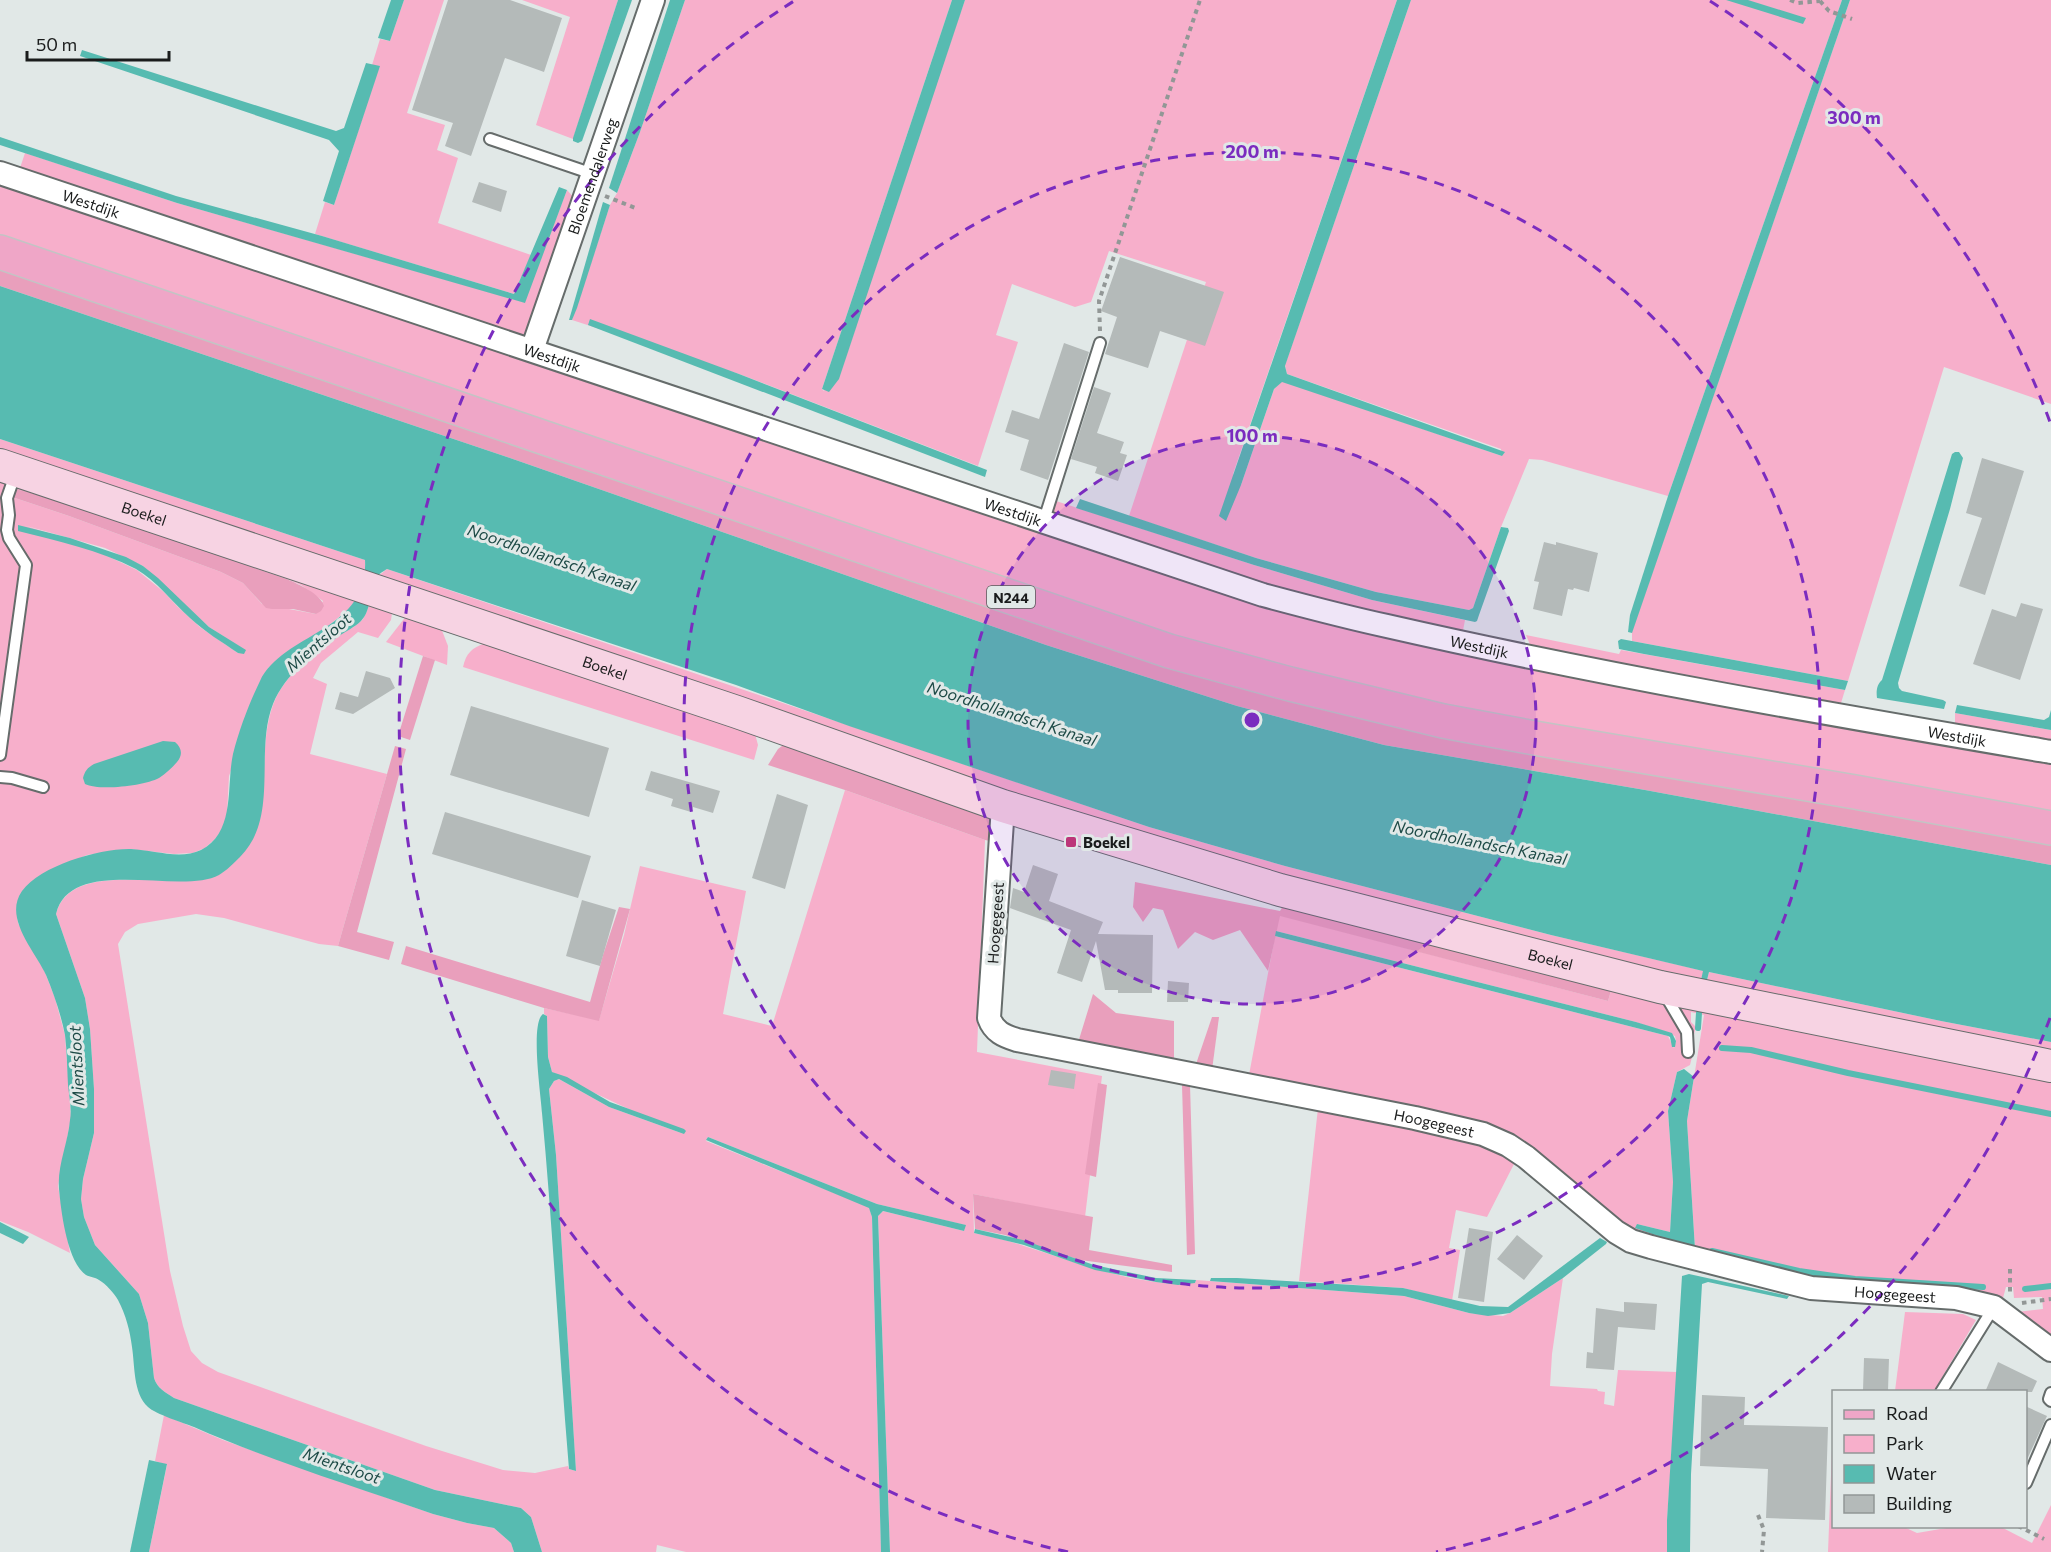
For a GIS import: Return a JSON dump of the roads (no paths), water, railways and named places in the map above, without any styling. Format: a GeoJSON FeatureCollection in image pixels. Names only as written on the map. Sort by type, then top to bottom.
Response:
{"type":"FeatureCollection","features":[{"type":"Feature","properties":{"kind":"main road","name":"N244"},"geometry":{"type":"LineString","coordinates":[[0,252],[1169,651],[1301,687],[1443,721],[2051,828]]}},
{"type":"Feature","properties":{"kind":"street","name":"Bloemendalerweg"},"geometry":{"type":"LineString","coordinates":[[532,350],[653,0]]}},
{"type":"Feature","properties":{"kind":"street","name":"Westdijk"},"geometry":{"type":"LineString","coordinates":[[0,173],[1263,595],[1385,626],[1518,655],[1800,709],[2051,753]]}},
{"type":"Feature","properties":{"kind":"street","name":"Boekel"},"geometry":{"type":"LineString","coordinates":[[8,468],[737,712],[1003,806],[1280,890],[1660,987],[2051,1066]]}},
{"type":"Feature","properties":{"kind":"street","name":"Hoogegeest"},"geometry":{"type":"LineString","coordinates":[[1003,806],[989,1018],[992,1025],[1004,1036],[1415,1118],[1483,1134],[1526,1156],[1623,1237],[1712,1264],[1811,1288],[1956,1298],[2002,1305],[2051,1350]]}},
{"type":"Feature","properties":{"kind":"lane"},"geometry":{"type":"LineString","coordinates":[[490,139],[590,182]]}},
{"type":"Feature","properties":{"kind":"lane"},"geometry":{"type":"LineString","coordinates":[[1044,520],[1100,343]]}},
{"type":"Feature","properties":{"kind":"lane"},"geometry":{"type":"LineString","coordinates":[[0,755],[26,565],[9,538],[7,530],[8,468]]}},
{"type":"Feature","properties":{"kind":"lane"},"geometry":{"type":"LineString","coordinates":[[0,777],[43,787]]}},
{"type":"Feature","properties":{"kind":"lane"},"geometry":{"type":"LineString","coordinates":[[1660,987],[1688,1032],[1688,1052]]}},
{"type":"Feature","properties":{"kind":"lane"},"geometry":{"type":"LineString","coordinates":[[1942,1390],[2002,1305]]}},
{"type":"Feature","properties":{"kind":"lane"},"geometry":{"type":"LineString","coordinates":[[2051,1393],[2049,1399],[2051,1401]]}},
{"type":"Feature","properties":{"kind":"lane"},"geometry":{"type":"LineString","coordinates":[[2027,1479],[2051,1425]]}},
{"type":"Feature","properties":{"kind":"water"},"geometry":{"type":"Polygon","coordinates":[[[391,0],[404,0],[390,41],[378,38],[391,0]]]}},
{"type":"Feature","properties":{"kind":"water"},"geometry":{"type":"Polygon","coordinates":[[[618,0],[632,0],[582,141],[578,143],[573,141],[573,138],[618,0]]]}},
{"type":"Feature","properties":{"kind":"water"},"geometry":{"type":"Polygon","coordinates":[[[670,0],[685,0],[617,193],[609,188],[670,0]]]}},
{"type":"Feature","properties":{"kind":"water"},"geometry":{"type":"Polygon","coordinates":[[[952,0],[965,0],[839,379],[829,392],[822,389],[952,0]]]}},
{"type":"Feature","properties":{"kind":"water"},"geometry":{"type":"Polygon","coordinates":[[[1397,0],[1411,0],[1285,366],[1287,374],[1505,452],[1502,456],[1282,382],[1274,389],[1226,521],[1219,516],[1397,0]]]}},
{"type":"Feature","properties":{"kind":"water"},"geometry":{"type":"Polygon","coordinates":[[[1726,0],[1748,0],[1806,18],[1803,24],[1726,0]]]}},
{"type":"Feature","properties":{"kind":"water"},"geometry":{"type":"Polygon","coordinates":[[[1842,0],[1850,0],[1632,633],[1628,632],[1630,615],[1668,496],[1842,0]]]}},
{"type":"Feature","properties":{"kind":"water"},"geometry":{"type":"Polygon","coordinates":[[[82,50],[336,131],[344,128],[366,63],[380,66],[334,205],[323,201],[339,151],[329,140],[80,56],[82,50]]]}},
{"type":"Feature","properties":{"kind":"water"},"geometry":{"type":"Polygon","coordinates":[[[0,137],[176,196],[322,236],[514,294],[559,187],[567,190],[525,303],[177,203],[0,145],[0,137]]]}},
{"type":"Feature","properties":{"kind":"water"},"geometry":{"type":"Polygon","coordinates":[[[603,202],[610,205],[577,308],[572,320],[569,320],[603,202]]]}},
{"type":"Feature","properties":{"kind":"water"},"geometry":{"type":"Polygon","coordinates":[[[0,286],[510,458],[1046,645],[1237,706],[1384,745],[1645,790],[2051,865],[2051,1042],[1709,972],[1707,980],[1701,980],[1703,971],[1551,935],[1285,866],[1149,827],[849,726],[736,685],[387,569],[376,578],[367,611],[361,621],[310,658],[292,674],[278,693],[268,723],[265,743],[263,804],[259,823],[252,841],[240,857],[219,875],[202,880],[104,881],[82,886],[66,896],[56,914],[85,998],[90,1029],[94,1133],[83,1179],[81,1199],[84,1217],[95,1245],[139,1294],[148,1323],[154,1378],[162,1390],[174,1398],[435,1490],[521,1508],[531,1517],[542,1552],[514,1552],[511,1543],[494,1528],[433,1514],[312,1473],[152,1410],[143,1401],[137,1387],[129,1329],[118,1300],[102,1282],[86,1275],[74,1259],[66,1235],[59,1189],[71,1116],[65,1035],[46,975],[18,923],[17,901],[22,891],[43,873],[88,855],[118,849],[184,854],[201,850],[212,842],[220,832],[225,820],[233,754],[260,681],[272,665],[287,652],[340,617],[354,602],[363,584],[365,560],[0,439],[0,286]]]}},
{"type":"Feature","properties":{"kind":"water"},"geometry":{"type":"Polygon","coordinates":[[[590,319],[987,470],[985,477],[588,325],[590,319]]]}},
{"type":"Feature","properties":{"kind":"water"},"geometry":{"type":"Polygon","coordinates":[[[1959,452],[1963,458],[1898,683],[1902,691],[1943,700],[1946,702],[1944,709],[1877,698],[1878,686],[1882,680],[1952,454],[1959,452]]]}},
{"type":"Feature","properties":{"kind":"water"},"geometry":{"type":"Polygon","coordinates":[[[1080,499],[1256,558],[1376,592],[1469,610],[1473,608],[1501,527],[1508,528],[1509,531],[1475,622],[1372,600],[1254,565],[1076,508],[1080,499]]]}},
{"type":"Feature","properties":{"kind":"water"},"geometry":{"type":"Polygon","coordinates":[[[18,525],[70,538],[126,557],[143,566],[209,627],[246,650],[244,654],[238,653],[202,628],[158,586],[136,569],[93,551],[18,531],[18,525]]]}},
{"type":"Feature","properties":{"kind":"water"},"geometry":{"type":"Polygon","coordinates":[[[1621,639],[1848,681],[1845,690],[1644,654],[1619,649],[1618,641],[1621,639]]]}},
{"type":"Feature","properties":{"kind":"water"},"geometry":{"type":"Polygon","coordinates":[[[1957,705],[2044,720],[2049,717],[2051,710],[2051,730],[1955,713],[1957,705]]]}},
{"type":"Feature","properties":{"kind":"water"},"geometry":{"type":"Polygon","coordinates":[[[163,741],[175,742],[181,754],[175,764],[159,778],[122,787],[85,784],[83,778],[85,773],[94,764],[163,741]]]}},
{"type":"Feature","properties":{"kind":"water"},"geometry":{"type":"Polygon","coordinates":[[[1276,931],[1636,1022],[1672,1033],[1676,1041],[1675,1047],[1672,1047],[1668,1036],[1275,936],[1276,931]]]}},
{"type":"Feature","properties":{"kind":"water"},"geometry":{"type":"Polygon","coordinates":[[[543,1014],[547,1016],[548,1057],[552,1072],[567,1077],[610,1102],[686,1131],[684,1134],[609,1107],[559,1079],[554,1081],[549,1089],[556,1155],[576,1471],[569,1469],[537,1060],[537,1031],[543,1014]]]}},
{"type":"Feature","properties":{"kind":"water"},"geometry":{"type":"Polygon","coordinates":[[[1684,1069],[1694,1077],[1687,1121],[1695,1249],[1635,1228],[1637,1224],[1670,1232],[1673,1182],[1668,1111],[1677,1072],[1684,1069]]]}},
{"type":"Feature","properties":{"kind":"water"},"geometry":{"type":"Polygon","coordinates":[[[708,1137],[877,1204],[966,1225],[964,1231],[883,1211],[878,1216],[890,1552],[881,1552],[872,1217],[869,1208],[706,1140],[708,1137]]]}},
{"type":"Feature","properties":{"kind":"water"},"geometry":{"type":"Polygon","coordinates":[[[0,1222],[29,1237],[23,1244],[0,1233],[0,1222]]]}},
{"type":"Feature","properties":{"kind":"water"},"geometry":{"type":"Polygon","coordinates":[[[975,1229],[1023,1240],[1094,1265],[1156,1278],[1196,1280],[1195,1283],[1178,1285],[1095,1270],[1024,1245],[974,1233],[975,1229]]]}},
{"type":"Feature","properties":{"kind":"water"},"geometry":{"type":"Polygon","coordinates":[[[1600,1238],[1607,1242],[1606,1244],[1563,1278],[1510,1313],[1488,1316],[1404,1296],[1210,1281],[1211,1278],[1237,1278],[1403,1288],[1480,1306],[1508,1307],[1600,1238]]]}},
{"type":"Feature","properties":{"kind":"water"},"geometry":{"type":"Polygon","coordinates":[[[1689,1274],[1789,1296],[1787,1299],[1708,1282],[1702,1284],[1691,1474],[1690,1552],[1667,1552],[1682,1276],[1689,1274]]]}},
{"type":"Feature","properties":{"kind":"water"},"geometry":{"type":"Polygon","coordinates":[[[149,1460],[167,1464],[149,1552],[130,1552],[149,1460]]]}},
{"type":"Feature","properties":{"kind":"waterway"},"geometry":{"type":"LineString","coordinates":[[1698,1028],[1699,1013]]}},
{"type":"Feature","properties":{"kind":"waterway"},"geometry":{"type":"LineString","coordinates":[[1722,1048],[1751,1050],[1848,1073],[2051,1114]]}},
{"type":"Feature","properties":{"kind":"waterway"},"geometry":{"type":"LineString","coordinates":[[1712,1251],[1799,1271],[1855,1279],[1983,1287]]}},
{"type":"Feature","properties":{"kind":"waterway"},"geometry":{"type":"LineString","coordinates":[[2025,1289],[2051,1286]]}},
{"type":"Feature","properties":{"kind":"place","name":"Boekel"},"geometry":{"type":"Point","coordinates":[1071,842]}},
{"type":"Feature","properties":{"kind":"water label","name":"Noordhollandsch Kanaal"},"geometry":{"type":"Point","coordinates":[552,557]}},
{"type":"Feature","properties":{"kind":"water label","name":"Mientsloot"},"geometry":{"type":"Point","coordinates":[318,642]}},
{"type":"Feature","properties":{"kind":"water label","name":"Noordhollandsch Kanaal"},"geometry":{"type":"Point","coordinates":[1012,713]}},
{"type":"Feature","properties":{"kind":"water label","name":"Noordhollandsch Kanaal"},"geometry":{"type":"Point","coordinates":[1480,842]}},
{"type":"Feature","properties":{"kind":"water label","name":"Mientsloot"},"geometry":{"type":"Point","coordinates":[76,1066]}},
{"type":"Feature","properties":{"kind":"water label","name":"Mientsloot"},"geometry":{"type":"Point","coordinates":[342,1465]}}]}
